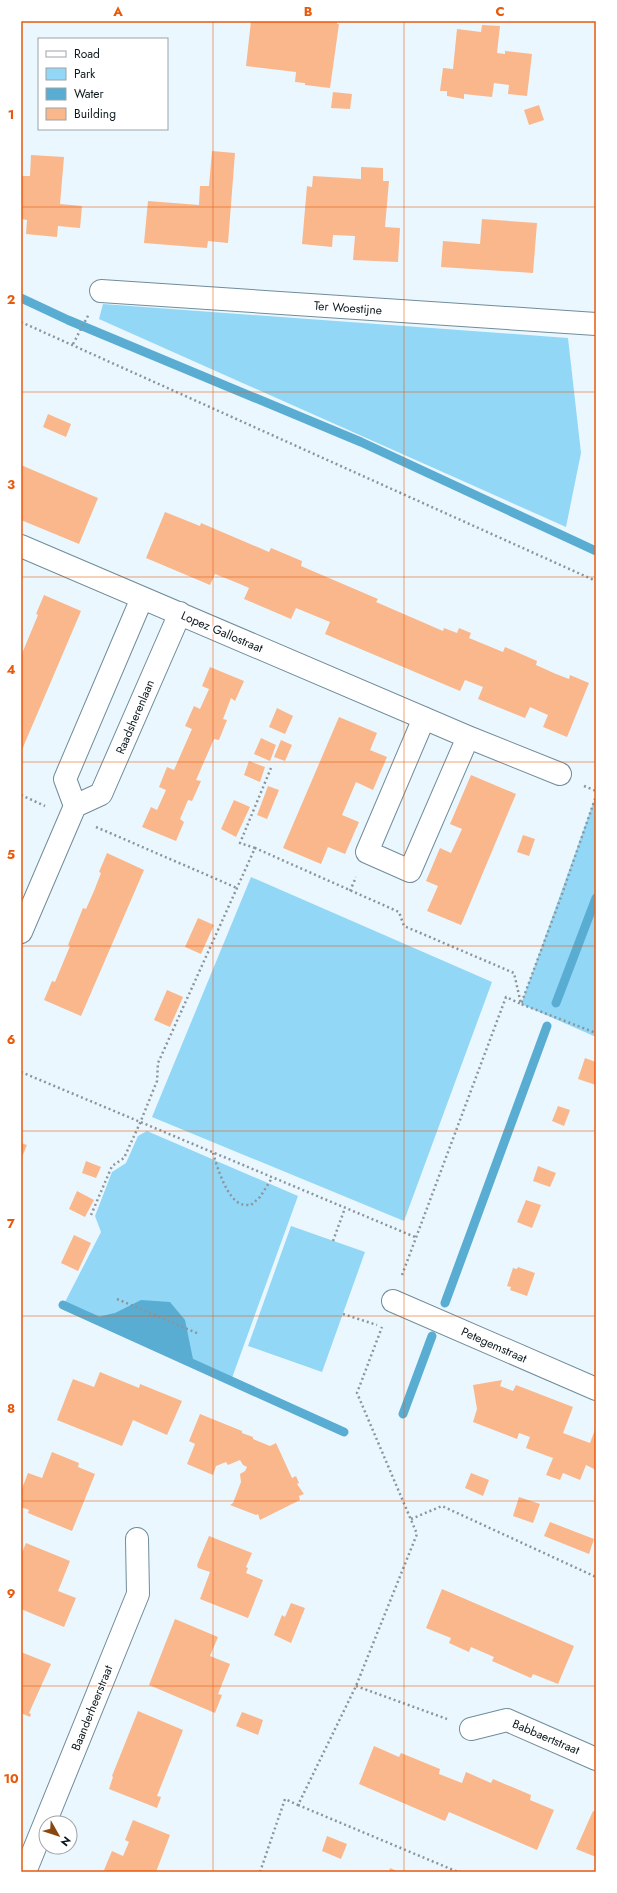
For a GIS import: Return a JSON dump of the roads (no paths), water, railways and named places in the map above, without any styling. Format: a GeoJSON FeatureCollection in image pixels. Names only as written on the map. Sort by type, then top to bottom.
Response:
{"type":"FeatureCollection","features":[{"type":"Feature","properties":{"kind":"street","name":"Ter Woestijne"},"geometry":{"type":"LineString","coordinates":[[101,291],[596,324]]}},
{"type":"Feature","properties":{"kind":"street","name":"Lopez Gallostraat"},"geometry":{"type":"LineString","coordinates":[[21,546],[468,737],[560,774]]}},
{"type":"Feature","properties":{"kind":"street"},"geometry":{"type":"LineString","coordinates":[[21,932],[73,812],[65,779],[142,598]]}},
{"type":"Feature","properties":{"kind":"street","name":"Raadsherenlaan"},"geometry":{"type":"LineString","coordinates":[[73,812],[101,794],[180,613]]}},
{"type":"Feature","properties":{"kind":"street"},"geometry":{"type":"LineString","coordinates":[[424,718],[366,852],[410,871],[468,737]]}},
{"type":"Feature","properties":{"kind":"street","name":"Petegemstraat"},"geometry":{"type":"LineString","coordinates":[[393,1300],[596,1389]]}},
{"type":"Feature","properties":{"kind":"street","name":"Baanderheerstraat"},"geometry":{"type":"LineString","coordinates":[[25,1872],[138,1594],[138,1539]]}},
{"type":"Feature","properties":{"kind":"street","name":"Babbaertstraat"},"geometry":{"type":"LineString","coordinates":[[471,1729],[507,1720],[596,1759]]}},
{"type":"Feature","properties":{"kind":"water"},"geometry":{"type":"Polygon","coordinates":[[[141,1300],[170,1302],[185,1320],[194,1364],[93,1318],[115,1313],[141,1300]]]}},
{"type":"Feature","properties":{"kind":"waterway"},"geometry":{"type":"LineString","coordinates":[[21,298],[68,320],[361,442],[596,551]]}},
{"type":"Feature","properties":{"kind":"waterway"},"geometry":{"type":"LineString","coordinates":[[556,1003],[596,898]]}},
{"type":"Feature","properties":{"kind":"waterway"},"geometry":{"type":"LineString","coordinates":[[445,1303],[547,1026]]}},
{"type":"Feature","properties":{"kind":"waterway"},"geometry":{"type":"LineString","coordinates":[[63,1305],[344,1432]]}},
{"type":"Feature","properties":{"kind":"waterway"},"geometry":{"type":"LineString","coordinates":[[403,1414],[432,1336]]}}]}
